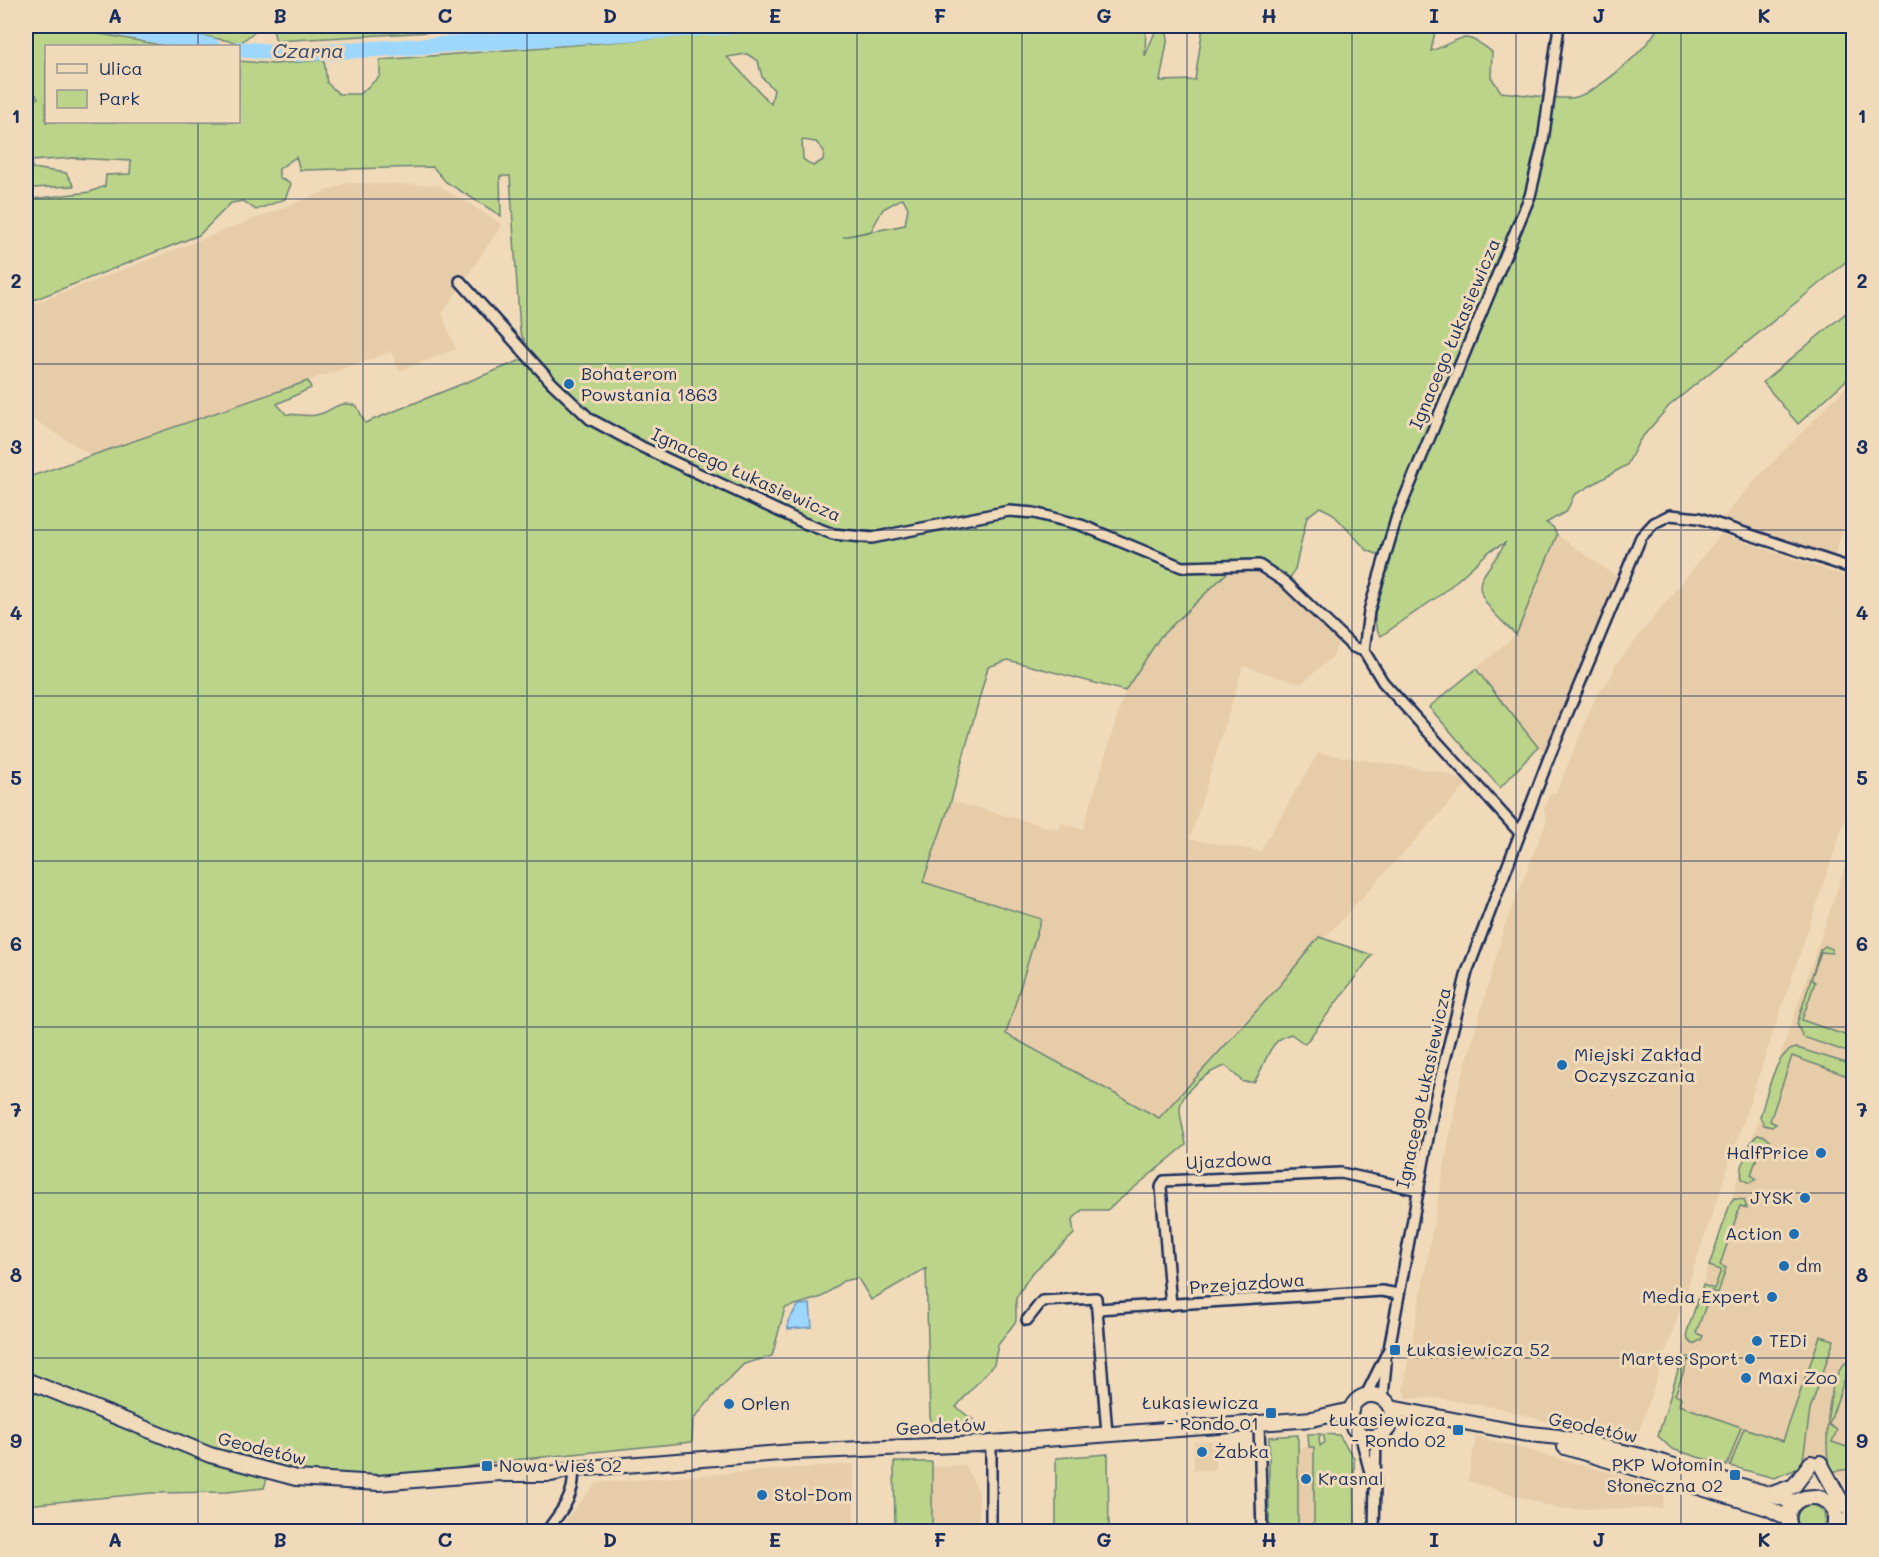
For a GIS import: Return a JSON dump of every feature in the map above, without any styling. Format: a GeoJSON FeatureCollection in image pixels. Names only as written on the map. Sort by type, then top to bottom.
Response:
{"type":"FeatureCollection","features":[{"type":"Feature","properties":{"kind":"main road","name":"Geodetów"},"geometry":{"type":"LineString","coordinates":[[26,1380],[210,1455],[285,1476],[333,1482],[378,1483],[504,1474],[551,1474],[573,1469],[794,1452],[991,1443],[1312,1419],[1351,1410]]}},
{"type":"Feature","properties":{"kind":"main road"},"geometry":{"type":"LineString","coordinates":[[1366,1395],[1389,1409],[1386,1431],[1376,1436],[1357,1430],[1351,1410],[1357,1400],[1366,1395]]}},
{"type":"Feature","properties":{"kind":"main road","name":"Geodetów"},"geometry":{"type":"LineString","coordinates":[[1389,1409],[1521,1433],[1559,1437],[1641,1456],[1795,1502]]}},
{"type":"Feature","properties":{"kind":"main road","name":"Geodetów"},"geometry":{"type":"LineString","coordinates":[[1312,1419],[1357,1430]]}},
{"type":"Feature","properties":{"kind":"main road","name":"Geodetów"},"geometry":{"type":"LineString","coordinates":[[1521,1433],[1768,1508],[1790,1525]]}},
{"type":"Feature","properties":{"kind":"main road"},"geometry":{"type":"LineString","coordinates":[[1772,1494],[1794,1486],[1815,1463],[1841,1501],[1854,1515]]}},
{"type":"Feature","properties":{"kind":"main road"},"geometry":{"type":"LineString","coordinates":[[1790,1525],[1795,1502],[1808,1496],[1821,1497],[1832,1508],[1834,1525],[1854,1525]]}},
{"type":"Feature","properties":{"kind":"street","name":"Ignacego Łukasiewicza"},"geometry":{"type":"LineString","coordinates":[[1364,651],[1370,611],[1397,516],[1530,196],[1543,141],[1559,26]]}},
{"type":"Feature","properties":{"kind":"street","name":"Ignacego Łukasiewicza"},"geometry":{"type":"LineString","coordinates":[[460,281],[552,384],[590,419],[642,447],[804,523],[833,534],[872,538],[1009,511],[1034,513],[1081,525],[1182,567],[1259,565],[1285,582],[1353,647],[1364,651],[1383,682],[1520,833]]}},
{"type":"Feature","properties":{"kind":"street","name":"Ignacego Łukasiewicza"},"geometry":{"type":"LineString","coordinates":[[1389,1409],[1386,1358],[1460,994],[1488,912],[1641,537],[1653,523],[1670,515],[1699,518],[1854,569]]}},
{"type":"Feature","properties":{"kind":"street","name":"Ujazdowa"},"geometry":{"type":"LineString","coordinates":[[1171,1305],[1161,1186],[1164,1181],[1341,1173],[1419,1190]]}},
{"type":"Feature","properties":{"kind":"street","name":"Przejazdowa"},"geometry":{"type":"LineString","coordinates":[[1097,1309],[1382,1291],[1398,1293]]}},
{"type":"Feature","properties":{"kind":"street"},"geometry":{"type":"LineString","coordinates":[[1027,1320],[1042,1301],[1096,1298],[1107,1433]]}},
{"type":"Feature","properties":{"kind":"street","name":"Ignacego Łukasiewicza"},"geometry":{"type":"LineString","coordinates":[[1366,1395],[1386,1358]]}},
{"type":"Feature","properties":{"kind":"street"},"geometry":{"type":"LineString","coordinates":[[1259,1423],[1262,1532]]}},
{"type":"Feature","properties":{"kind":"street"},"geometry":{"type":"LineString","coordinates":[[1357,1430],[1373,1484]]}},
{"type":"Feature","properties":{"kind":"street"},"geometry":{"type":"LineString","coordinates":[[1376,1436],[1373,1484],[1376,1532],[1415,1532]]}},
{"type":"Feature","properties":{"kind":"street"},"geometry":{"type":"LineString","coordinates":[[991,1443],[991,1532]]}},
{"type":"Feature","properties":{"kind":"street"},"geometry":{"type":"LineString","coordinates":[[546,1532],[571,1497],[574,1481],[573,1469]]}},
{"type":"Feature","properties":{"kind":"shaded area"},"geometry":{"type":"Polygon","coordinates":[[[347,183],[438,185],[502,224],[442,314],[456,349],[399,371],[391,352],[93,456],[26,415],[26,307],[347,183]]]}},
{"type":"Feature","properties":{"kind":"shaded area"},"geometry":{"type":"Polygon","coordinates":[[[1853,380],[1853,503],[1832,562],[1717,524],[1758,477],[1853,380]]]}},
{"type":"Feature","properties":{"kind":"shaded area"},"geometry":{"type":"Polygon","coordinates":[[[1721,534],[1853,579],[1853,796],[1639,1431],[1616,1442],[1500,1408],[1436,1398],[1406,1398],[1403,1390],[1458,1091],[1505,925],[1547,820],[1544,809],[1551,792],[1556,793],[1597,694],[1610,679],[1616,664],[1721,534]]]}},
{"type":"Feature","properties":{"kind":"shaded area"},"geometry":{"type":"Polygon","coordinates":[[[1557,535],[1623,581],[1550,755],[1538,747],[1476,669],[1516,635],[1557,535]]]}},
{"type":"Feature","properties":{"kind":"shaded area"},"geometry":{"type":"Polygon","coordinates":[[[1253,567],[1262,570],[1285,587],[1338,642],[1333,656],[1301,684],[1243,666],[1190,839],[1260,851],[1318,753],[1442,772],[1468,783],[1158,1118],[1006,1034],[922,882],[951,801],[1059,830],[1061,823],[1083,829],[1125,691],[1160,637],[1229,571],[1253,567]]]}},
{"type":"Feature","properties":{"kind":"shaded area"},"geometry":{"type":"Polygon","coordinates":[[[1853,843],[1853,1495],[1837,1472],[1798,1467],[1786,1474],[1770,1478],[1672,1449],[1658,1437],[1681,1360],[1686,1332],[1853,843]]]}},
{"type":"Feature","properties":{"kind":"shaded area"},"geometry":{"type":"Polygon","coordinates":[[[1476,1436],[1666,1488],[1662,1508],[1559,1509],[1468,1481],[1476,1436]]]}},
{"type":"Feature","properties":{"kind":"shaded area"},"geometry":{"type":"Polygon","coordinates":[[[1215,1441],[1215,1470],[1194,1470],[1194,1442],[1215,1441]]]}},
{"type":"Feature","properties":{"kind":"shaded area","name":"Krasnal"},"geometry":{"type":"Polygon","coordinates":[[[1298,1447],[1314,1447],[1314,1531],[1298,1531],[1298,1447]]]}},
{"type":"Feature","properties":{"kind":"shaded area"},"geometry":{"type":"Polygon","coordinates":[[[854,1464],[854,1531],[573,1532],[564,1521],[597,1483],[854,1464]]]}},
{"type":"Feature","properties":{"kind":"shaded area"},"geometry":{"type":"Polygon","coordinates":[[[965,1465],[979,1493],[979,1531],[932,1531],[931,1467],[965,1465]]]}},
{"type":"Feature","properties":{"kind":"green space"},"geometry":{"type":"Polygon","coordinates":[[[26,26],[59,26],[161,45],[45,45],[45,123],[240,123],[240,61],[274,64],[324,60],[327,83],[339,94],[360,94],[380,76],[380,60],[817,26],[1146,26],[1145,56],[1155,32],[1164,29],[1168,37],[1160,81],[1195,80],[1203,26],[1436,26],[1431,51],[1456,40],[1468,38],[1492,52],[1491,77],[1501,92],[1571,98],[1607,80],[1645,46],[1658,26],[1853,26],[1853,256],[1669,406],[1639,441],[1627,465],[1574,495],[1567,511],[1546,523],[1553,527],[1557,535],[1516,635],[1485,602],[1480,586],[1482,578],[1505,543],[1491,550],[1443,593],[1381,636],[1375,619],[1375,609],[1391,560],[1367,550],[1332,513],[1320,507],[1307,517],[1295,569],[1285,587],[1262,570],[1253,567],[1229,571],[1160,637],[1125,691],[1008,660],[988,667],[951,801],[923,882],[1041,919],[1006,1034],[1159,1118],[1281,984],[1319,937],[1372,955],[1305,1044],[1291,1034],[1283,1037],[1272,1047],[1254,1082],[1243,1082],[1226,1066],[1198,1081],[1186,1094],[1180,1107],[1186,1145],[1107,1210],[1082,1210],[1072,1220],[1074,1234],[1031,1274],[1016,1298],[1016,1321],[998,1345],[994,1364],[956,1407],[981,1426],[934,1430],[930,1416],[926,1268],[871,1300],[858,1278],[843,1281],[822,1297],[785,1308],[772,1356],[744,1364],[719,1389],[693,1420],[692,1442],[494,1462],[378,1483],[269,1472],[264,1488],[227,1492],[151,1493],[26,1505],[26,478],[308,381],[311,388],[277,404],[286,414],[316,415],[339,405],[350,404],[357,406],[365,423],[524,359],[526,344],[520,332],[510,176],[500,176],[501,216],[446,182],[433,167],[300,170],[296,157],[279,169],[279,177],[291,184],[285,199],[256,210],[243,201],[231,203],[199,235],[26,303],[26,204],[32,199],[90,192],[105,186],[106,175],[130,174],[131,161],[73,158],[31,161],[32,168],[66,173],[74,186],[32,188],[26,185],[26,109],[38,98],[31,88],[26,88],[26,26]],[[747,54],[727,57],[771,104],[774,90],[762,77],[758,61],[747,54]],[[802,140],[803,159],[813,166],[823,160],[824,151],[816,142],[802,140]],[[903,198],[883,209],[871,231],[843,237],[905,225],[908,208],[903,198]]]}},
{"type":"Feature","properties":{"kind":"green space"},"geometry":{"type":"Polygon","coordinates":[[[150,26],[262,26],[240,43],[150,26]]]}},
{"type":"Feature","properties":{"kind":"green space"},"geometry":{"type":"Polygon","coordinates":[[[262,26],[535,26],[276,41],[272,27],[262,26]]]}},
{"type":"Feature","properties":{"kind":"green space"},"geometry":{"type":"Polygon","coordinates":[[[1853,307],[1853,374],[1798,424],[1763,382],[1853,307]]]}},
{"type":"Feature","properties":{"kind":"green space"},"geometry":{"type":"Polygon","coordinates":[[[1476,669],[1538,747],[1500,788],[1429,707],[1476,669]]]}},
{"type":"Feature","properties":{"kind":"green space"},"geometry":{"type":"Polygon","coordinates":[[[1825,946],[1832,949],[1832,953],[1821,952],[1811,979],[1815,982],[1802,1020],[1853,1038],[1853,1054],[1803,1037],[1797,1024],[1820,950],[1825,946]]]}},
{"type":"Feature","properties":{"kind":"green space"},"geometry":{"type":"Polygon","coordinates":[[[1797,1048],[1853,1065],[1853,1078],[1792,1056],[1770,1121],[1776,1124],[1772,1127],[1764,1125],[1760,1117],[1772,1076],[1783,1057],[1789,1051],[1797,1048]]]}},
{"type":"Feature","properties":{"kind":"green space"},"geometry":{"type":"Polygon","coordinates":[[[1758,1135],[1770,1141],[1769,1144],[1762,1142],[1751,1175],[1757,1179],[1749,1183],[1742,1179],[1743,1162],[1748,1148],[1758,1135]]]}},
{"type":"Feature","properties":{"kind":"green space"},"geometry":{"type":"Polygon","coordinates":[[[1734,1199],[1744,1200],[1747,1208],[1740,1206],[1720,1265],[1726,1268],[1718,1293],[1711,1291],[1696,1333],[1703,1336],[1701,1340],[1693,1344],[1688,1340],[1687,1332],[1703,1285],[1714,1289],[1721,1270],[1709,1266],[1730,1204],[1734,1199]]]}},
{"type":"Feature","properties":{"kind":"green space"},"geometry":{"type":"Polygon","coordinates":[[[1820,1336],[1834,1340],[1810,1410],[1802,1467],[1774,1478],[1730,1466],[1744,1428],[1783,1441],[1820,1336]]]}},
{"type":"Feature","properties":{"kind":"green space"},"geometry":{"type":"Polygon","coordinates":[[[1692,1357],[1694,1361],[1688,1360],[1675,1395],[1681,1398],[1679,1405],[1741,1427],[1727,1466],[1672,1449],[1658,1436],[1681,1361],[1692,1357]]]}},
{"type":"Feature","properties":{"kind":"green space"},"geometry":{"type":"Polygon","coordinates":[[[1845,1363],[1850,1363],[1829,1425],[1837,1430],[1832,1442],[1853,1449],[1849,1469],[1830,1472],[1827,1432],[1830,1400],[1839,1372],[1845,1363]]]}},
{"type":"Feature","properties":{"kind":"green space"},"geometry":{"type":"Polygon","coordinates":[[[1308,1434],[1321,1434],[1320,1446],[1325,1442],[1323,1434],[1339,1435],[1354,1458],[1355,1531],[1314,1530],[1314,1447],[1309,1447],[1308,1434]]]}},
{"type":"Feature","properties":{"kind":"green space"},"geometry":{"type":"Polygon","coordinates":[[[1298,1435],[1298,1531],[1269,1531],[1269,1437],[1298,1435]]]}},
{"type":"Feature","properties":{"kind":"green space"},"geometry":{"type":"Polygon","coordinates":[[[1108,1454],[1109,1531],[1056,1531],[1056,1458],[1108,1454]]]}},
{"type":"Feature","properties":{"kind":"green space"},"geometry":{"type":"Polygon","coordinates":[[[894,1462],[932,1462],[932,1531],[895,1531],[894,1462]]]}},
{"type":"Feature","properties":{"kind":"green space"},"geometry":{"type":"Polygon","coordinates":[[[1811,1505],[1821,1509],[1825,1519],[1821,1529],[1811,1533],[1801,1529],[1797,1519],[1801,1509],[1811,1505]]]}},
{"type":"Feature","properties":{"kind":"water"},"geometry":{"type":"Polygon","coordinates":[[[810,1304],[812,1327],[788,1329],[788,1321],[799,1305],[810,1304]]]}},
{"type":"Feature","properties":{"kind":"waterway","name":"Czarna"},"geometry":{"type":"LineString","coordinates":[[109,26],[207,45]]}},
{"type":"Feature","properties":{"kind":"waterway","name":"Czarna"},"geometry":{"type":"LineString","coordinates":[[240,49],[297,54],[736,26]]}},
{"type":"Feature","properties":{"kind":"place","name":"Bohaterom Powstania 1863"},"geometry":{"type":"Point","coordinates":[569,384]}},
{"type":"Feature","properties":{"kind":"place","name":"Miejski Zakład Oczyszczania"},"geometry":{"type":"Point","coordinates":[1562,1065]}},
{"type":"Feature","properties":{"kind":"place","name":"HalfPrice"},"geometry":{"type":"Point","coordinates":[1821,1153]}},
{"type":"Feature","properties":{"kind":"place","name":"JYSK"},"geometry":{"type":"Point","coordinates":[1805,1198]}},
{"type":"Feature","properties":{"kind":"place","name":"Action"},"geometry":{"type":"Point","coordinates":[1794,1234]}},
{"type":"Feature","properties":{"kind":"place","name":"dm"},"geometry":{"type":"Point","coordinates":[1784,1266]}},
{"type":"Feature","properties":{"kind":"place","name":"Media Expert"},"geometry":{"type":"Point","coordinates":[1772,1297]}},
{"type":"Feature","properties":{"kind":"place","name":"TEDi"},"geometry":{"type":"Point","coordinates":[1757,1341]}},
{"type":"Feature","properties":{"kind":"place","name":"Łukasiewicza 52"},"geometry":{"type":"Point","coordinates":[1395,1350]}},
{"type":"Feature","properties":{"kind":"place","name":"Martes Sport"},"geometry":{"type":"Point","coordinates":[1750,1359]}},
{"type":"Feature","properties":{"kind":"place","name":"Maxi Zoo"},"geometry":{"type":"Point","coordinates":[1746,1378]}},
{"type":"Feature","properties":{"kind":"place","name":"Orlen"},"geometry":{"type":"Point","coordinates":[729,1404]}},
{"type":"Feature","properties":{"kind":"place","name":"Łukasiewicza - Rondo 01"},"geometry":{"type":"Point","coordinates":[1271,1413]}},
{"type":"Feature","properties":{"kind":"place","name":"Łukasiewicza - Rondo 02"},"geometry":{"type":"Point","coordinates":[1458,1430]}},
{"type":"Feature","properties":{"kind":"place","name":"Żabka"},"geometry":{"type":"Point","coordinates":[1202,1452]}},
{"type":"Feature","properties":{"kind":"place","name":"Nowa Wieś 02"},"geometry":{"type":"Point","coordinates":[487,1466]}},
{"type":"Feature","properties":{"kind":"place","name":"PKP Wołomin Słoneczna 02"},"geometry":{"type":"Point","coordinates":[1735,1475]}},
{"type":"Feature","properties":{"kind":"place","name":"Krasnal"},"geometry":{"type":"Point","coordinates":[1306,1479]}},
{"type":"Feature","properties":{"kind":"place","name":"Stol-Dom"},"geometry":{"type":"Point","coordinates":[762,1495]}}]}
